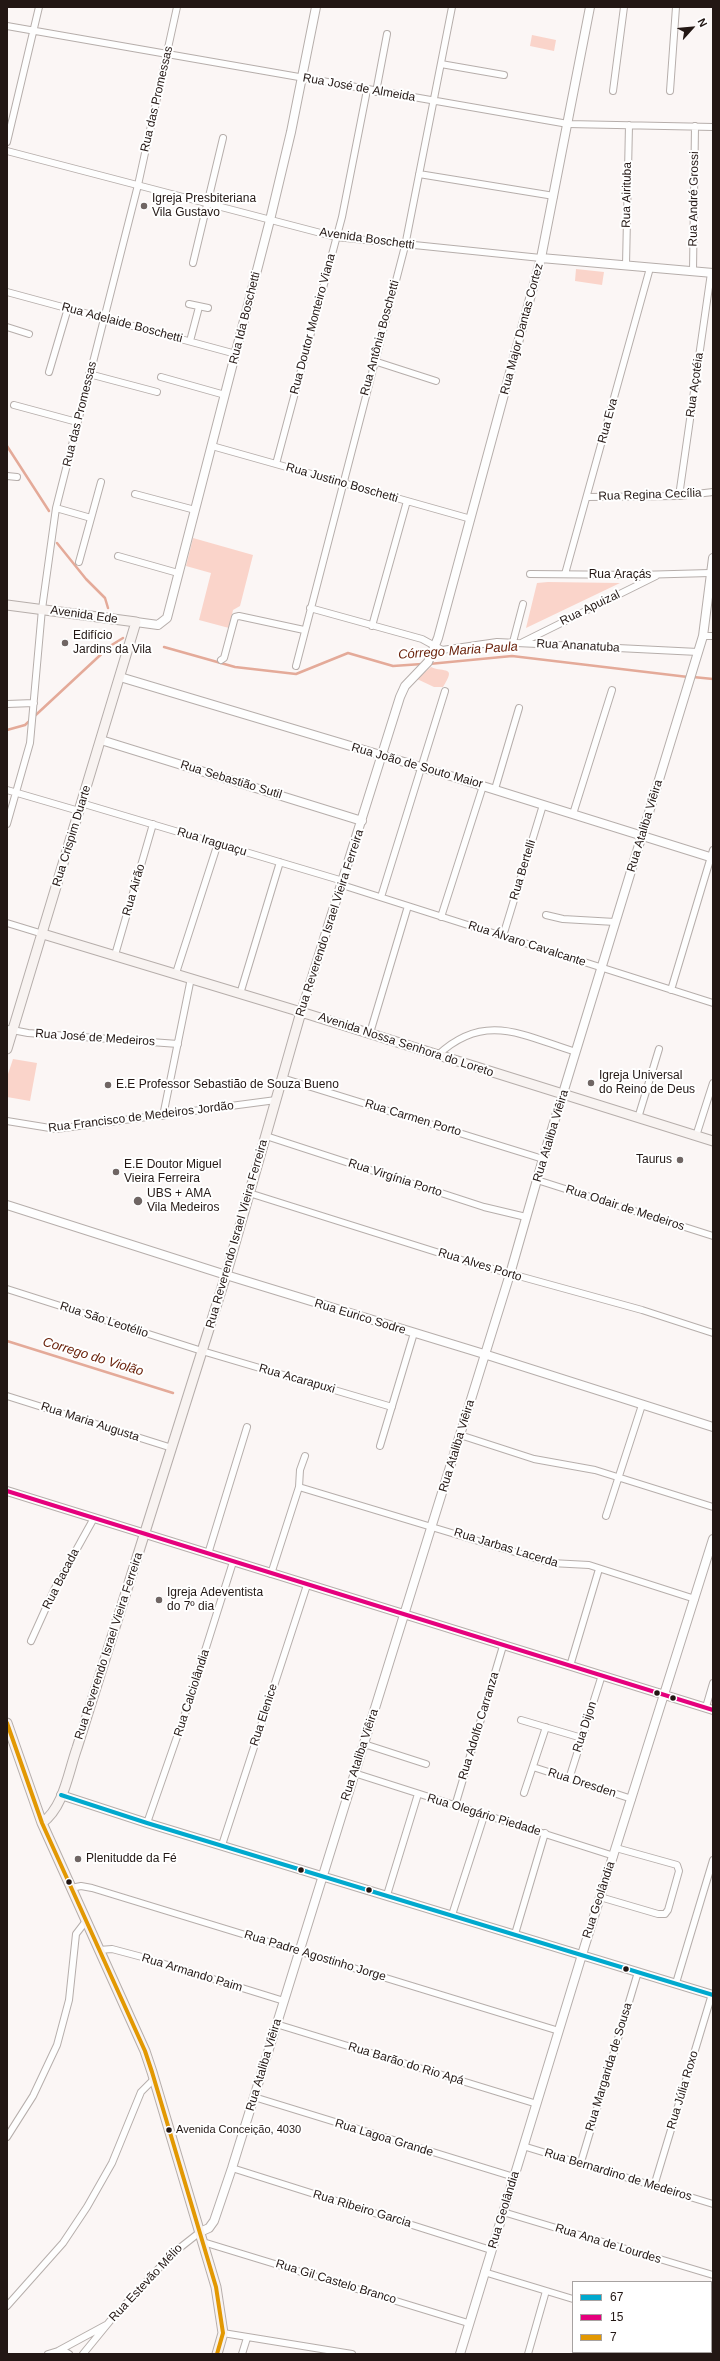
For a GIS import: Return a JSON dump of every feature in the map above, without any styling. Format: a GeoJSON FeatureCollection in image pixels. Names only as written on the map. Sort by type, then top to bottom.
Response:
{"type":"FeatureCollection","features":[{"type":"Feature","properties":{"kind":"main road","name":"Avenida Ede"},"geometry":{"type":"LineString","coordinates":[[7,605],[136,622]]}},
{"type":"Feature","properties":{"kind":"main road","name":"Rua Crispim Duarte"},"geometry":{"type":"LineString","coordinates":[[7,1049],[10,1030],[43,934],[136,622]]}},
{"type":"Feature","properties":{"kind":"main road","name":"Avenida Nossa Senhora do Loreto"},"geometry":{"type":"LineString","coordinates":[[43,934],[176,973],[713,1141]]}},
{"type":"Feature","properties":{"kind":"main road","name":"Rua Reverendo Israel Vieira Ferreira"},"geometry":{"type":"LineString","coordinates":[[42,1824],[55,1812],[172,1448],[226,1276],[301,1012]]}},
{"type":"Feature","properties":{"kind":"main road"},"geometry":{"type":"LineString","coordinates":[[7,1723],[42,1824],[145,2051],[216,2287],[223,2333],[218,2354]]}},
{"type":"Feature","properties":{"kind":"street"},"geometry":{"type":"LineString","coordinates":[[7,142],[39,7]]}},
{"type":"Feature","properties":{"kind":"street","name":"Rua das Promessas"},"geometry":{"type":"LineString","coordinates":[[7,824],[29,750],[42,609],[56,508],[138,185],[177,7]]}},
{"type":"Feature","properties":{"kind":"street","name":"Rua Ida Boschetti"},"geometry":{"type":"LineString","coordinates":[[160,624],[166,618],[270,220],[302,78],[316,7]]}},
{"type":"Feature","properties":{"kind":"street","name":"Rua Antônia Boschetti"},"geometry":{"type":"LineString","coordinates":[[296,666],[342,483],[405,246],[452,7]]}},
{"type":"Feature","properties":{"kind":"street","name":"Rua Major Dantas Cortez"},"geometry":{"type":"LineString","coordinates":[[435,646],[471,519],[541,258],[590,7]]}},
{"type":"Feature","properties":{"kind":"street"},"geometry":{"type":"LineString","coordinates":[[613,91],[624,7]]}},
{"type":"Feature","properties":{"kind":"street"},"geometry":{"type":"LineString","coordinates":[[670,91],[676,7]]}},
{"type":"Feature","properties":{"kind":"street","name":"Rua José de Almeida"},"geometry":{"type":"LineString","coordinates":[[7,26],[433,102],[568,124],[713,127]]}},
{"type":"Feature","properties":{"kind":"street"},"geometry":{"type":"LineString","coordinates":[[376,92],[387,34]]}},
{"type":"Feature","properties":{"kind":"street"},"geometry":{"type":"LineString","coordinates":[[440,64],[504,75]]}},
{"type":"Feature","properties":{"kind":"street","name":"Rua Doutor Monteiro Viana"},"geometry":{"type":"LineString","coordinates":[[276,464],[336,237],[367,90]]}},
{"type":"Feature","properties":{"kind":"street","name":"Rua Airituba"},"geometry":{"type":"LineString","coordinates":[[626,265],[629,125]]}},
{"type":"Feature","properties":{"kind":"street","name":"Rua André Grossi"},"geometry":{"type":"LineString","coordinates":[[693,271],[695,126]]}},
{"type":"Feature","properties":{"kind":"street"},"geometry":{"type":"LineString","coordinates":[[193,263],[223,138]]}},
{"type":"Feature","properties":{"kind":"street","name":"Avenida Boschetti"},"geometry":{"type":"LineString","coordinates":[[7,151],[336,237],[405,246],[712,273]]}},
{"type":"Feature","properties":{"kind":"street"},"geometry":{"type":"LineString","coordinates":[[419,174],[554,196]]}},
{"type":"Feature","properties":{"kind":"street","name":"Rua Eva"},"geometry":{"type":"LineString","coordinates":[[566,574],[650,268]]}},
{"type":"Feature","properties":{"kind":"street","name":"Rua Açotéia"},"geometry":{"type":"LineString","coordinates":[[678,496],[712,273]]}},
{"type":"Feature","properties":{"kind":"street","name":"Rua Adelaide Boschetti"},"geometry":{"type":"LineString","coordinates":[[7,292],[236,354]]}},
{"type":"Feature","properties":{"kind":"street"},"geometry":{"type":"LineString","coordinates":[[189,304],[208,308]]}},
{"type":"Feature","properties":{"kind":"street"},"geometry":{"type":"LineString","coordinates":[[190,341],[199,307]]}},
{"type":"Feature","properties":{"kind":"street"},"geometry":{"type":"LineString","coordinates":[[49,372],[68,308]]}},
{"type":"Feature","properties":{"kind":"street"},"geometry":{"type":"LineString","coordinates":[[7,327],[29,334]]}},
{"type":"Feature","properties":{"kind":"street"},"geometry":{"type":"LineString","coordinates":[[374,361],[436,381]]}},
{"type":"Feature","properties":{"kind":"street"},"geometry":{"type":"LineString","coordinates":[[89,374],[157,392]]}},
{"type":"Feature","properties":{"kind":"street"},"geometry":{"type":"LineString","coordinates":[[161,377],[225,395]]}},
{"type":"Feature","properties":{"kind":"street"},"geometry":{"type":"LineString","coordinates":[[14,405],[77,422]]}},
{"type":"Feature","properties":{"kind":"street","name":"Rua Justino Boschetti"},"geometry":{"type":"LineString","coordinates":[[212,446],[471,519]]}},
{"type":"Feature","properties":{"kind":"street"},"geometry":{"type":"LineString","coordinates":[[7,476],[16,477]]}},
{"type":"Feature","properties":{"kind":"street"},"geometry":{"type":"LineString","coordinates":[[79,562],[101,482]]}},
{"type":"Feature","properties":{"kind":"street","name":"Rua Regina Cecília"},"geometry":{"type":"LineString","coordinates":[[587,497],[678,496],[713,492]]}},
{"type":"Feature","properties":{"kind":"street"},"geometry":{"type":"LineString","coordinates":[[135,494],[195,510]]}},
{"type":"Feature","properties":{"kind":"street"},"geometry":{"type":"LineString","coordinates":[[372,626],[406,501]]}},
{"type":"Feature","properties":{"kind":"street"},"geometry":{"type":"LineString","coordinates":[[56,508],[91,518]]}},
{"type":"Feature","properties":{"kind":"street"},"geometry":{"type":"LineString","coordinates":[[118,556],[178,573]]}},
{"type":"Feature","properties":{"kind":"street","name":"Rua Araçás"},"geometry":{"type":"LineString","coordinates":[[530,574],[659,575],[712,565]]}},
{"type":"Feature","properties":{"kind":"street","name":"Rua Ataliba Viêira"},"geometry":{"type":"LineString","coordinates":[[200,2232],[209,2228],[214,2221],[232,2168],[322,1876],[405,1616],[703,636],[712,565]]}},
{"type":"Feature","properties":{"kind":"street","name":"Rua Apuizal"},"geometry":{"type":"LineString","coordinates":[[521,643],[659,575]]}},
{"type":"Feature","properties":{"kind":"street"},"geometry":{"type":"LineString","coordinates":[[513,642],[522,604]]}},
{"type":"Feature","properties":{"kind":"street","name":"Rua Ananatuba"},"geometry":{"type":"LineString","coordinates":[[310,608],[422,639],[442,650],[485,643],[513,642],[698,652]]}},
{"type":"Feature","properties":{"kind":"street"},"geometry":{"type":"LineString","coordinates":[[221,660],[224,658],[235,617],[241,616],[304,630]]}},
{"type":"Feature","properties":{"kind":"street","name":"Avenida Ede"},"geometry":{"type":"LineString","coordinates":[[136,622],[160,624]]}},
{"type":"Feature","properties":{"kind":"street"},"geometry":{"type":"LineString","coordinates":[[703,636],[713,636]]}},
{"type":"Feature","properties":{"kind":"street","name":"Rua Reverendo Israel Vieira Ferreira"},"geometry":{"type":"LineString","coordinates":[[301,1012],[400,697],[408,683],[428,662],[435,646]]}},
{"type":"Feature","properties":{"kind":"street","name":"Rua João de Souto Maior"},"geometry":{"type":"LineString","coordinates":[[120,677],[712,855]]}},
{"type":"Feature","properties":{"kind":"street"},"geometry":{"type":"LineString","coordinates":[[573,814],[612,690]]}},
{"type":"Feature","properties":{"kind":"street"},"geometry":{"type":"LineString","coordinates":[[381,897],[445,691]]}},
{"type":"Feature","properties":{"kind":"street"},"geometry":{"type":"LineString","coordinates":[[7,704],[34,703]]}},
{"type":"Feature","properties":{"kind":"street"},"geometry":{"type":"LineString","coordinates":[[495,789],[519,708]]}},
{"type":"Feature","properties":{"kind":"street","name":"Rua Sebastião Sutil"},"geometry":{"type":"LineString","coordinates":[[100,740],[362,821]]}},
{"type":"Feature","properties":{"kind":"street"},"geometry":{"type":"LineString","coordinates":[[441,917],[483,786]]}},
{"type":"Feature","properties":{"kind":"street","name":"Rua Iraguaçu"},"geometry":{"type":"LineString","coordinates":[[7,790],[153,824],[280,862],[342,883]]}},
{"type":"Feature","properties":{"kind":"street","name":"Rua Bertelli"},"geometry":{"type":"LineString","coordinates":[[503,936],[544,805]]}},
{"type":"Feature","properties":{"kind":"street","name":"Rua Airão"},"geometry":{"type":"LineString","coordinates":[[115,956],[153,824]]}},
{"type":"Feature","properties":{"kind":"street"},"geometry":{"type":"LineString","coordinates":[[176,973],[218,843]]}},
{"type":"Feature","properties":{"kind":"street"},"geometry":{"type":"LineString","coordinates":[[671,990],[712,855]]}},
{"type":"Feature","properties":{"kind":"street"},"geometry":{"type":"LineString","coordinates":[[240,994],[280,862]]}},
{"type":"Feature","properties":{"kind":"street","name":"Rua Álvaro Cavalcante"},"geometry":{"type":"LineString","coordinates":[[342,883],[441,917],[713,1003]]}},
{"type":"Feature","properties":{"kind":"street"},"geometry":{"type":"LineString","coordinates":[[370,1033],[408,906]]}},
{"type":"Feature","properties":{"kind":"street"},"geometry":{"type":"LineString","coordinates":[[546,915],[563,919],[615,922]]}},
{"type":"Feature","properties":{"kind":"street","name":"Avenida Nossa Senhora do Loreto"},"geometry":{"type":"LineString","coordinates":[[7,923],[43,934]]}},
{"type":"Feature","properties":{"kind":"street"},"geometry":{"type":"LineString","coordinates":[[163,1116],[191,978]]}},
{"type":"Feature","properties":{"kind":"street"},"geometry":{"type":"LineString","coordinates":[[438,1055],[463,1037],[496,1028],[576,1052]]}},
{"type":"Feature","properties":{"kind":"street","name":"Rua José de Medeiros"},"geometry":{"type":"LineString","coordinates":[[10,1030],[178,1044]]}},
{"type":"Feature","properties":{"kind":"street"},"geometry":{"type":"LineString","coordinates":[[638,1118],[659,1049]]}},
{"type":"Feature","properties":{"kind":"street","name":"Rua Carmen Porto"},"geometry":{"type":"LineString","coordinates":[[282,1078],[543,1159]]}},
{"type":"Feature","properties":{"kind":"street"},"geometry":{"type":"LineString","coordinates":[[696,1136],[713,1083]]}},
{"type":"Feature","properties":{"kind":"street","name":"Rua Francisco de Medeiros Jordão"},"geometry":{"type":"LineString","coordinates":[[7,1121],[56,1129],[276,1100]]}},
{"type":"Feature","properties":{"kind":"street","name":"Rua Virgínia Porto"},"geometry":{"type":"LineString","coordinates":[[266,1136],[484,1207],[526,1217]]}},
{"type":"Feature","properties":{"kind":"street","name":"Rua Odair de Medeiros"},"geometry":{"type":"LineString","coordinates":[[537,1180],[713,1236]]}},
{"type":"Feature","properties":{"kind":"street","name":"Rua Alves Porto"},"geometry":{"type":"LineString","coordinates":[[249,1193],[510,1274],[642,1310],[713,1333]]}},
{"type":"Feature","properties":{"kind":"street","name":"Rua Eurico Sodre"},"geometry":{"type":"LineString","coordinates":[[7,1205],[226,1276],[484,1354],[713,1427]]}},
{"type":"Feature","properties":{"kind":"street","name":"Rua São Leotélio"},"geometry":{"type":"LineString","coordinates":[[7,1289],[202,1351]]}},
{"type":"Feature","properties":{"kind":"street"},"geometry":{"type":"LineString","coordinates":[[380,1446],[414,1333]]}},
{"type":"Feature","properties":{"kind":"street","name":"Rua Acarapuxi"},"geometry":{"type":"LineString","coordinates":[[202,1351],[392,1407]]}},
{"type":"Feature","properties":{"kind":"street","name":"Rua Maria Augusta"},"geometry":{"type":"LineString","coordinates":[[7,1396],[172,1448]]}},
{"type":"Feature","properties":{"kind":"street"},"geometry":{"type":"LineString","coordinates":[[606,1516],[642,1405]]}},
{"type":"Feature","properties":{"kind":"street"},"geometry":{"type":"LineString","coordinates":[[208,1554],[247,1427]]}},
{"type":"Feature","properties":{"kind":"street"},"geometry":{"type":"LineString","coordinates":[[460,1435],[534,1459],[588,1468],[713,1507]]}},
{"type":"Feature","properties":{"kind":"street"},"geometry":{"type":"LineString","coordinates":[[272,1574],[299,1488],[300,1470],[305,1456]]}},
{"type":"Feature","properties":{"kind":"street","name":"Rua Jarbas Lacerda"},"geometry":{"type":"LineString","coordinates":[[299,1488],[432,1526],[551,1564],[578,1564],[599,1569],[695,1599]]}},
{"type":"Feature","properties":{"kind":"street"},"geometry":{"type":"LineString","coordinates":[[7,1491],[405,1616],[709,1708],[713,1683]]}},
{"type":"Feature","properties":{"kind":"street","name":"Rua Bacada"},"geometry":{"type":"LineString","coordinates":[[31,1641],[54,1590],[94,1518]]}},
{"type":"Feature","properties":{"kind":"street","name":"Rua Geolândia"},"geometry":{"type":"LineString","coordinates":[[460,2354],[468,2323],[600,1897],[713,1539]]}},
{"type":"Feature","properties":{"kind":"street","name":"Rua Calciolândia"},"geometry":{"type":"LineString","coordinates":[[148,1823],[186,1711],[233,1562]]}},
{"type":"Feature","properties":{"kind":"street"},"geometry":{"type":"LineString","coordinates":[[570,1666],[599,1569]]}},
{"type":"Feature","properties":{"kind":"street","name":"Rua Elenice"},"geometry":{"type":"LineString","coordinates":[[222,1845],[307,1585]]}},
{"type":"Feature","properties":{"kind":"street","name":"Rua Adolfo Carranza"},"geometry":{"type":"LineString","coordinates":[[455,1806],[503,1646]]}},
{"type":"Feature","properties":{"kind":"street","name":"Rua Dijon"},"geometry":{"type":"LineString","coordinates":[[569,1779],[602,1676]]}},
{"type":"Feature","properties":{"kind":"street"},"geometry":{"type":"LineString","coordinates":[[521,1720],[582,1738]]}},
{"type":"Feature","properties":{"kind":"street"},"geometry":{"type":"LineString","coordinates":[[524,1793],[546,1727]]}},
{"type":"Feature","properties":{"kind":"street"},"geometry":{"type":"LineString","coordinates":[[364,1744],[426,1764]]}},
{"type":"Feature","properties":{"kind":"street","name":"Rua Dresden"},"geometry":{"type":"LineString","coordinates":[[533,1767],[632,1799]]}},
{"type":"Feature","properties":{"kind":"street","name":"Rua Olegário Piedade"},"geometry":{"type":"LineString","coordinates":[[354,1774],[484,1816],[615,1852],[677,1865],[680,1872],[668,1910],[661,1914],[600,1897]]}},
{"type":"Feature","properties":{"kind":"street"},"geometry":{"type":"LineString","coordinates":[[61,1794],[148,1823],[712,1995]]}},
{"type":"Feature","properties":{"kind":"street"},"geometry":{"type":"LineString","coordinates":[[387,1895],[418,1794]]}},
{"type":"Feature","properties":{"kind":"street"},"geometry":{"type":"LineString","coordinates":[[452,1915],[484,1816]]}},
{"type":"Feature","properties":{"kind":"street"},"geometry":{"type":"LineString","coordinates":[[515,1934],[545,1833]]}},
{"type":"Feature","properties":{"kind":"street"},"geometry":{"type":"LineString","coordinates":[[676,1983],[713,1860]]}},
{"type":"Feature","properties":{"kind":"street","name":"Rua Padre Agostinho Jorge"},"geometry":{"type":"LineString","coordinates":[[71,1888],[87,1887],[299,1950],[559,2031]]}},
{"type":"Feature","properties":{"kind":"street"},"geometry":{"type":"LineString","coordinates":[[7,2137],[32,2096],[57,2045],[69,2000],[76,1934],[86,1921]]}},
{"type":"Feature","properties":{"kind":"street","name":"Rua Armando Paim"},"geometry":{"type":"LineString","coordinates":[[99,1950],[112,1949],[142,1957],[284,2001]]}},
{"type":"Feature","properties":{"kind":"street","name":"Rua Margarida de Sousa"},"geometry":{"type":"LineString","coordinates":[[581,2162],[638,1972]]}},
{"type":"Feature","properties":{"kind":"street","name":"Rua Júlia Roxo"},"geometry":{"type":"LineString","coordinates":[[654,2186],[712,1995]]}},
{"type":"Feature","properties":{"kind":"street","name":"Rua Barão do Rio Apá"},"geometry":{"type":"LineString","coordinates":[[276,2024],[536,2104]]}},
{"type":"Feature","properties":{"kind":"street"},"geometry":{"type":"LineString","coordinates":[[7,2306],[63,2243],[87,2207],[112,2163],[141,2092],[154,2079]]}},
{"type":"Feature","properties":{"kind":"street","name":"Rua Lagoa Grande"},"geometry":{"type":"LineString","coordinates":[[254,2097],[514,2177]]}},
{"type":"Feature","properties":{"kind":"street","name":"Rua Bernardino de Medeiros"},"geometry":{"type":"LineString","coordinates":[[523,2146],[581,2162],[713,2204]]}},
{"type":"Feature","properties":{"kind":"street","name":"Rua Ribeiro Garcia"},"geometry":{"type":"LineString","coordinates":[[232,2168],[491,2250]]}},
{"type":"Feature","properties":{"kind":"street","name":"Rua Ana de Lourdes"},"geometry":{"type":"LineString","coordinates":[[503,2212],[713,2275]]}},
{"type":"Feature","properties":{"kind":"street","name":"Rua Estevão Mélio"},"geometry":{"type":"LineString","coordinates":[[48,2354],[58,2351],[107,2325],[176,2250],[200,2232]]}},
{"type":"Feature","properties":{"kind":"street","name":"Rua Gil Castelo Branco"},"geometry":{"type":"LineString","coordinates":[[203,2242],[468,2323]]}},
{"type":"Feature","properties":{"kind":"street"},"geometry":{"type":"LineString","coordinates":[[484,2272],[572,2299]]}},
{"type":"Feature","properties":{"kind":"street"},"geometry":{"type":"LineString","coordinates":[[528,2354],[546,2291]]}},
{"type":"Feature","properties":{"kind":"street"},"geometry":{"type":"LineString","coordinates":[[83,2354],[107,2325]]}},
{"type":"Feature","properties":{"kind":"street"},"geometry":{"type":"LineString","coordinates":[[223,2333],[352,2354]]}},
{"type":"Feature","properties":{"kind":"street"},"geometry":{"type":"LineString","coordinates":[[242,2354],[247,2338]]}},
{"type":"Feature","properties":{"kind":"street"},"geometry":{"type":"LineString","coordinates":[[80,2339],[88,2349]]}},
{"type":"Feature","properties":{"kind":"street"},"geometry":{"type":"LineString","coordinates":[[58,2351],[64,2351],[69,2354]]}},
{"type":"Feature","properties":{"kind":"shaded area"},"geometry":{"type":"Polygon","coordinates":[[[532,35],[556,40],[554,51],[530,46],[532,35]]]}},
{"type":"Feature","properties":{"kind":"shaded area"},"geometry":{"type":"Polygon","coordinates":[[[576,269],[604,272],[602,285],[575,281],[576,269]]]}},
{"type":"Feature","properties":{"kind":"shaded area"},"geometry":{"type":"Polygon","coordinates":[[[193,538],[253,555],[240,606],[233,610],[229,628],[199,620],[211,573],[186,566],[193,538]]]}},
{"type":"Feature","properties":{"kind":"shaded area"},"geometry":{"type":"Polygon","coordinates":[[[537,583],[620,583],[526,628],[537,583]]]}},
{"type":"Feature","properties":{"kind":"shaded area"},"geometry":{"type":"Polygon","coordinates":[[[431,667],[447,671],[449,673],[443,687],[434,687],[417,679],[431,667]]]}},
{"type":"Feature","properties":{"kind":"shaded area"},"geometry":{"type":"Polygon","coordinates":[[[13,1059],[37,1063],[30,1101],[7,1097],[7,1077],[13,1059]]]}},
{"type":"Feature","properties":{"kind":"waterway"},"geometry":{"type":"LineString","coordinates":[[7,446],[49,511]]}},
{"type":"Feature","properties":{"kind":"waterway"},"geometry":{"type":"LineString","coordinates":[[57,543],[86,579],[105,598],[108,608]]}},
{"type":"Feature","properties":{"kind":"waterway","name":"Córrego Maria Paula"},"geometry":{"type":"LineString","coordinates":[[7,730],[25,725],[110,646],[123,638]]}},
{"type":"Feature","properties":{"kind":"waterway","name":"Córrego Maria Paula"},"geometry":{"type":"LineString","coordinates":[[164,647],[235,667],[296,674],[348,653],[393,666],[422,664]]}},
{"type":"Feature","properties":{"kind":"waterway","name":"Córrego Maria Paula"},"geometry":{"type":"LineString","coordinates":[[429,664],[512,656],[688,677]]}},
{"type":"Feature","properties":{"kind":"waterway","name":"Córrego Maria Paula"},"geometry":{"type":"LineString","coordinates":[[693,677],[713,679]]}},
{"type":"Feature","properties":{"kind":"waterway","name":"Corrego do Violão"},"geometry":{"type":"LineString","coordinates":[[7,1341],[173,1393]]}},
{"type":"Feature","properties":{"kind":"transit line","name":"15"},"geometry":{"type":"LineString","coordinates":[[7,1491],[713,1710]]}},
{"type":"Feature","properties":{"kind":"transit line","name":"7"},"geometry":{"type":"LineString","coordinates":[[7,1723],[42,1823],[145,2051],[152,2072],[216,2287],[223,2333],[217,2354]]}},
{"type":"Feature","properties":{"kind":"transit line","name":"67"},"geometry":{"type":"LineString","coordinates":[[61,1795],[147,1823],[713,1995]]}},
{"type":"Feature","properties":{"kind":"place","name":"Igreja Presbiteriana Vila Gustavo"},"geometry":{"type":"Point","coordinates":[144,206]}},
{"type":"Feature","properties":{"kind":"place","name":"Edifício Jardins da Vila"},"geometry":{"type":"Point","coordinates":[65,643]}},
{"type":"Feature","properties":{"kind":"place","name":"Igreja Universal do Reino de Deus"},"geometry":{"type":"Point","coordinates":[591,1083]}},
{"type":"Feature","properties":{"kind":"place","name":"E.E Professor Sebastião de Souza Bueno"},"geometry":{"type":"Point","coordinates":[108,1085]}},
{"type":"Feature","properties":{"kind":"place","name":"Taurus"},"geometry":{"type":"Point","coordinates":[680,1160]}},
{"type":"Feature","properties":{"kind":"place","name":"E.E Doutor Miguel Vieira Ferreira"},"geometry":{"type":"Point","coordinates":[116,1172]}},
{"type":"Feature","properties":{"kind":"place","name":"UBS + AMA Vila Medeiros"},"geometry":{"type":"Point","coordinates":[138,1201]}},
{"type":"Feature","properties":{"kind":"place","name":"Igreja Adeventista do 7º dia"},"geometry":{"type":"Point","coordinates":[159,1600]}},
{"type":"Feature","properties":{"kind":"place","name":"Plenitudde da Fé"},"geometry":{"type":"Point","coordinates":[78,1859]}},
{"type":"Feature","properties":{"kind":"place","name":"Avenida Conceição, 4030"},"geometry":{"type":"Point","coordinates":[169,2130]}}]}
